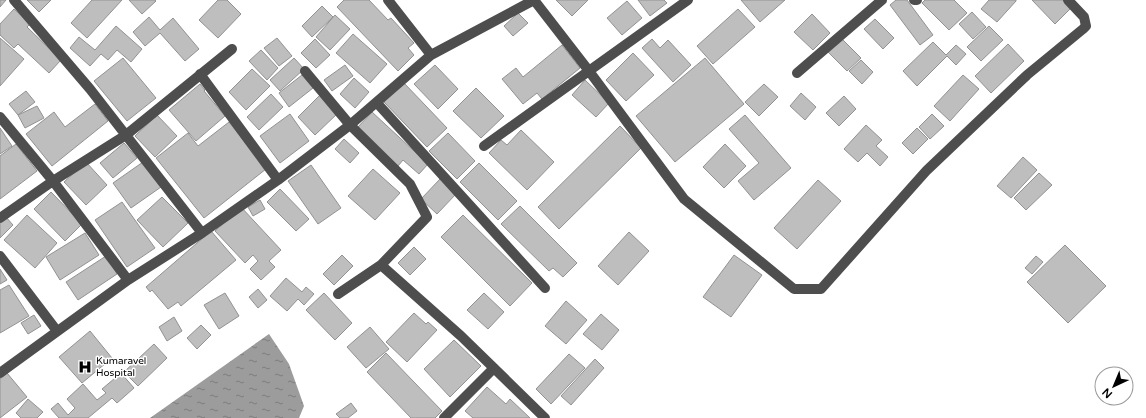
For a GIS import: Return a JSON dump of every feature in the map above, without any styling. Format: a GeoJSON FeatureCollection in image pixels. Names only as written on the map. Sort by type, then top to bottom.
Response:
{"type":"FeatureCollection","features":[{"type":"Feature","properties":{"kind":"street"},"geometry":{"type":"LineString","coordinates":[[14,0],[90,89],[202,233]]}},
{"type":"Feature","properties":{"kind":"street"},"geometry":{"type":"LineString","coordinates":[[388,0],[431,55]]}},
{"type":"Feature","properties":{"kind":"street"},"geometry":{"type":"LineString","coordinates":[[0,373],[128,280],[202,233],[278,180],[377,103],[431,55],[534,0],[684,199],[794,289],[821,288],[927,170],[1027,75],[1086,26],[1084,17],[1068,0]]}},
{"type":"Feature","properties":{"kind":"street"},"geometry":{"type":"LineString","coordinates":[[484,146],[688,0]]}},
{"type":"Feature","properties":{"kind":"street"},"geometry":{"type":"LineString","coordinates":[[797,73],[882,0]]}},
{"type":"Feature","properties":{"kind":"street"},"geometry":{"type":"LineString","coordinates":[[0,218],[126,135],[232,49]]}},
{"type":"Feature","properties":{"kind":"street"},"geometry":{"type":"LineString","coordinates":[[304,72],[350,125],[410,184],[426,217],[381,265],[338,294]]}},
{"type":"Feature","properties":{"kind":"street"},"geometry":{"type":"LineString","coordinates":[[200,74],[278,180]]}},
{"type":"Feature","properties":{"kind":"street"},"geometry":{"type":"LineString","coordinates":[[377,103],[545,288]]}},
{"type":"Feature","properties":{"kind":"street"},"geometry":{"type":"LineString","coordinates":[[0,117],[53,182],[128,280]]}},
{"type":"Feature","properties":{"kind":"street"},"geometry":{"type":"LineString","coordinates":[[0,256],[57,331]]}},
{"type":"Feature","properties":{"kind":"street"},"geometry":{"type":"LineString","coordinates":[[381,265],[461,336],[545,418]]}},
{"type":"Feature","properties":{"kind":"street"},"geometry":{"type":"LineString","coordinates":[[444,418],[494,368]]}},
{"type":"Feature","properties":{"kind":"water"},"geometry":{"type":"Polygon","coordinates":[[[269,334],[289,364],[304,406],[299,418],[150,418],[269,334]]]}},
{"type":"Feature","properties":{"kind":"building"},"geometry":{"type":"Polygon","coordinates":[[[0,0],[6,0],[0,7],[0,0]]]}},
{"type":"Feature","properties":{"kind":"building"},"geometry":{"type":"Polygon","coordinates":[[[27,0],[51,0],[39,12],[27,0]]]}},
{"type":"Feature","properties":{"kind":"building"},"geometry":{"type":"Polygon","coordinates":[[[92,0],[122,0],[87,38],[71,23],[92,0]]]}},
{"type":"Feature","properties":{"kind":"building"},"geometry":{"type":"Polygon","coordinates":[[[129,0],[155,0],[156,1],[142,14],[129,0]]]}},
{"type":"Feature","properties":{"kind":"building"},"geometry":{"type":"Polygon","coordinates":[[[218,0],[227,0],[241,14],[218,38],[199,20],[218,0]]]}},
{"type":"Feature","properties":{"kind":"building"},"geometry":{"type":"Polygon","coordinates":[[[344,0],[369,0],[388,20],[391,18],[414,43],[408,48],[414,55],[398,71],[337,7],[344,0]]]}},
{"type":"Feature","properties":{"kind":"building"},"geometry":{"type":"Polygon","coordinates":[[[556,0],[588,0],[572,16],[556,0]]]}},
{"type":"Feature","properties":{"kind":"building"},"geometry":{"type":"Polygon","coordinates":[[[638,0],[664,0],[667,3],[650,16],[638,0]]]}},
{"type":"Feature","properties":{"kind":"building"},"geometry":{"type":"Polygon","coordinates":[[[741,0],[785,0],[760,22],[741,0]]]}},
{"type":"Feature","properties":{"kind":"building"},"geometry":{"type":"Polygon","coordinates":[[[896,0],[907,0],[933,35],[920,45],[890,5],[896,0]]]}},
{"type":"Feature","properties":{"kind":"building"},"geometry":{"type":"Polygon","coordinates":[[[925,0],[954,0],[967,13],[949,30],[922,3],[925,0]]]}},
{"type":"Feature","properties":{"kind":"building"},"geometry":{"type":"Polygon","coordinates":[[[989,0],[1016,1],[997,22],[981,9],[989,0]]]}},
{"type":"Feature","properties":{"kind":"building"},"geometry":{"type":"Polygon","coordinates":[[[1032,0],[1063,0],[1071,8],[1055,24],[1032,0]]]}},
{"type":"Feature","properties":{"kind":"building"},"geometry":{"type":"Polygon","coordinates":[[[627,1],[642,18],[622,35],[607,18],[627,1]]]}},
{"type":"Feature","properties":{"kind":"building"},"geometry":{"type":"Polygon","coordinates":[[[322,6],[333,17],[312,37],[302,26],[322,6]]]}},
{"type":"Feature","properties":{"kind":"building"},"geometry":{"type":"Polygon","coordinates":[[[14,9],[30,24],[27,27],[61,60],[49,73],[18,44],[14,48],[0,35],[0,24],[14,9]]]}},
{"type":"Feature","properties":{"kind":"building"},"geometry":{"type":"Polygon","coordinates":[[[738,9],[755,27],[713,64],[697,46],[738,9]]]}},
{"type":"Feature","properties":{"kind":"building"},"geometry":{"type":"Polygon","coordinates":[[[972,12],[986,27],[973,39],[959,24],[972,12]]]}},
{"type":"Feature","properties":{"kind":"building"},"geometry":{"type":"Polygon","coordinates":[[[518,13],[528,23],[513,36],[504,26],[518,13]]]}},
{"type":"Feature","properties":{"kind":"building"},"geometry":{"type":"Polygon","coordinates":[[[812,14],[830,33],[813,50],[794,32],[812,14]]]}},
{"type":"Feature","properties":{"kind":"building"},"geometry":{"type":"Polygon","coordinates":[[[335,15],[350,29],[330,50],[316,37],[335,15]]]}},
{"type":"Feature","properties":{"kind":"building"},"geometry":{"type":"Polygon","coordinates":[[[149,17],[160,30],[173,18],[199,49],[185,61],[160,33],[145,46],[133,32],[149,17]]]}},
{"type":"Feature","properties":{"kind":"building"},"geometry":{"type":"Polygon","coordinates":[[[875,19],[894,38],[883,49],[864,29],[875,19]]]}},
{"type":"Feature","properties":{"kind":"building"},"geometry":{"type":"Polygon","coordinates":[[[116,26],[142,49],[131,62],[117,50],[108,60],[101,54],[90,66],[70,48],[79,37],[95,50],[116,26]]]}},
{"type":"Feature","properties":{"kind":"building"},"geometry":{"type":"Polygon","coordinates":[[[989,26],[1003,40],[981,61],[967,47],[989,26]]]}},
{"type":"Feature","properties":{"kind":"building"},"geometry":{"type":"Polygon","coordinates":[[[353,34],[387,64],[370,83],[336,53],[353,34]]]}},
{"type":"Feature","properties":{"kind":"building"},"geometry":{"type":"Polygon","coordinates":[[[0,38],[24,59],[0,86],[0,38]]]}},
{"type":"Feature","properties":{"kind":"building"},"geometry":{"type":"Polygon","coordinates":[[[277,38],[292,56],[279,66],[264,48],[277,38]]]}},
{"type":"Feature","properties":{"kind":"building"},"geometry":{"type":"Polygon","coordinates":[[[315,39],[330,55],[316,68],[301,53],[315,39]]]}},
{"type":"Feature","properties":{"kind":"building"},"geometry":{"type":"Polygon","coordinates":[[[652,39],[660,48],[668,40],[691,65],[673,82],[642,48],[652,39]]]}},
{"type":"Feature","properties":{"kind":"building"},"geometry":{"type":"Polygon","coordinates":[[[842,39],[861,58],[847,71],[828,52],[842,39]]]}},
{"type":"Feature","properties":{"kind":"building"},"geometry":{"type":"Polygon","coordinates":[[[933,42],[946,55],[956,45],[966,54],[956,65],[947,56],[917,86],[903,71],[933,42]]]}},
{"type":"Feature","properties":{"kind":"building"},"geometry":{"type":"Polygon","coordinates":[[[1008,44],[1024,61],[991,93],[975,76],[1008,44]]]}},
{"type":"Feature","properties":{"kind":"building"},"geometry":{"type":"Polygon","coordinates":[[[562,45],[580,68],[542,99],[537,93],[523,104],[502,79],[516,68],[523,77],[562,45]]]}},
{"type":"Feature","properties":{"kind":"building"},"geometry":{"type":"Polygon","coordinates":[[[261,50],[278,68],[267,80],[249,61],[261,50]]]}},
{"type":"Feature","properties":{"kind":"building"},"geometry":{"type":"Polygon","coordinates":[[[633,53],[654,75],[626,101],[606,80],[633,53]]]}},
{"type":"Feature","properties":{"kind":"building"},"geometry":{"type":"Polygon","coordinates":[[[123,58],[156,98],[127,121],[94,81],[123,58]]]}},
{"type":"Feature","properties":{"kind":"building"},"geometry":{"type":"Polygon","coordinates":[[[294,58],[304,69],[280,91],[270,80],[294,58]]]}},
{"type":"Feature","properties":{"kind":"building"},"geometry":{"type":"Polygon","coordinates":[[[705,58],[744,104],[675,162],[636,116],[705,58]]]}},
{"type":"Feature","properties":{"kind":"building"},"geometry":{"type":"Polygon","coordinates":[[[861,60],[873,72],[862,84],[849,71],[861,60]]]}},
{"type":"Feature","properties":{"kind":"building"},"geometry":{"type":"Polygon","coordinates":[[[345,65],[353,76],[332,91],[324,80],[345,65]]]}},
{"type":"Feature","properties":{"kind":"building"},"geometry":{"type":"Polygon","coordinates":[[[435,65],[458,89],[438,109],[414,84],[435,65]]]}},
{"type":"Feature","properties":{"kind":"building"},"geometry":{"type":"Polygon","coordinates":[[[252,69],[270,86],[246,110],[229,92],[252,69]]]}},
{"type":"Feature","properties":{"kind":"building"},"geometry":{"type":"Polygon","coordinates":[[[302,75],[313,88],[289,107],[279,93],[302,75]]]}},
{"type":"Feature","properties":{"kind":"building"},"geometry":{"type":"Polygon","coordinates":[[[963,75],[979,89],[950,121],[934,106],[963,75]]]}},
{"type":"Feature","properties":{"kind":"building"},"geometry":{"type":"Polygon","coordinates":[[[354,78],[369,92],[355,108],[340,94],[354,78]]]}},
{"type":"Feature","properties":{"kind":"building"},"geometry":{"type":"Polygon","coordinates":[[[585,80],[609,103],[596,117],[572,95],[585,80]]]}},
{"type":"Feature","properties":{"kind":"building"},"geometry":{"type":"Polygon","coordinates":[[[404,83],[447,128],[427,147],[384,102],[404,83]]]}},
{"type":"Feature","properties":{"kind":"building"},"geometry":{"type":"Polygon","coordinates":[[[200,84],[225,116],[196,141],[169,110],[200,84]]]}},
{"type":"Feature","properties":{"kind":"building"},"geometry":{"type":"Polygon","coordinates":[[[764,84],[778,97],[759,116],[745,102],[764,84]]]}},
{"type":"Feature","properties":{"kind":"building"},"geometry":{"type":"Polygon","coordinates":[[[476,88],[504,116],[481,138],[453,111],[476,88]]]}},
{"type":"Feature","properties":{"kind":"building"},"geometry":{"type":"Polygon","coordinates":[[[26,91],[35,102],[18,115],[9,104],[26,91]]]}},
{"type":"Feature","properties":{"kind":"building"},"geometry":{"type":"Polygon","coordinates":[[[801,93],[816,107],[805,120],[790,106],[801,93]]]}},
{"type":"Feature","properties":{"kind":"building"},"geometry":{"type":"Polygon","coordinates":[[[271,94],[283,107],[259,130],[247,117],[271,94]]]}},
{"type":"Feature","properties":{"kind":"building"},"geometry":{"type":"Polygon","coordinates":[[[320,95],[338,113],[315,135],[298,117],[320,95]]]}},
{"type":"Feature","properties":{"kind":"building"},"geometry":{"type":"Polygon","coordinates":[[[844,96],[856,109],[839,126],[826,113],[844,96]]]}},
{"type":"Feature","properties":{"kind":"building"},"geometry":{"type":"Polygon","coordinates":[[[95,104],[108,121],[52,166],[26,134],[54,112],[65,127],[95,104]]]}},
{"type":"Feature","properties":{"kind":"building"},"geometry":{"type":"Polygon","coordinates":[[[37,106],[44,118],[25,128],[18,115],[37,106]]]}},
{"type":"Feature","properties":{"kind":"building"},"geometry":{"type":"Polygon","coordinates":[[[372,112],[428,164],[419,174],[403,160],[398,166],[357,128],[372,112]]]}},
{"type":"Feature","properties":{"kind":"building"},"geometry":{"type":"Polygon","coordinates":[[[290,114],[309,141],[280,163],[260,136],[290,114]]]}},
{"type":"Feature","properties":{"kind":"building"},"geometry":{"type":"Polygon","coordinates":[[[932,114],[944,126],[930,139],[919,127],[932,114]]]}},
{"type":"Feature","properties":{"kind":"building"},"geometry":{"type":"Polygon","coordinates":[[[157,115],[177,136],[155,157],[135,136],[157,115]]]}},
{"type":"Feature","properties":{"kind":"building"},"geometry":{"type":"Polygon","coordinates":[[[745,115],[791,168],[754,200],[738,181],[759,163],[729,129],[745,115]]]}},
{"type":"Feature","properties":{"kind":"building"},"geometry":{"type":"Polygon","coordinates":[[[229,122],[266,169],[204,218],[156,158],[188,133],[198,146],[229,122]]]}},
{"type":"Feature","properties":{"kind":"building"},"geometry":{"type":"Polygon","coordinates":[[[866,125],[882,140],[876,146],[888,157],[880,166],[867,153],[858,162],[844,149],[866,125]]]}},
{"type":"Feature","properties":{"kind":"building"},"geometry":{"type":"Polygon","coordinates":[[[620,126],[641,148],[559,229],[538,207],[620,126]]]}},
{"type":"Feature","properties":{"kind":"building"},"geometry":{"type":"Polygon","coordinates":[[[0,128],[12,146],[0,154],[0,128]]]}},
{"type":"Feature","properties":{"kind":"building"},"geometry":{"type":"Polygon","coordinates":[[[917,128],[928,139],[913,154],[902,143],[917,128]]]}},
{"type":"Feature","properties":{"kind":"building"},"geometry":{"type":"Polygon","coordinates":[[[521,130],[554,162],[527,190],[489,153],[501,140],[507,145],[521,130]]]}},
{"type":"Feature","properties":{"kind":"building"},"geometry":{"type":"Polygon","coordinates":[[[448,133],[475,161],[457,179],[429,151],[448,133]]]}},
{"type":"Feature","properties":{"kind":"building"},"geometry":{"type":"Polygon","coordinates":[[[344,139],[359,153],[350,163],[335,149],[344,139]]]}},
{"type":"Feature","properties":{"kind":"building"},"geometry":{"type":"Polygon","coordinates":[[[124,143],[137,158],[113,178],[100,163],[124,143]]]}},
{"type":"Feature","properties":{"kind":"building"},"geometry":{"type":"Polygon","coordinates":[[[16,144],[37,171],[0,199],[0,156],[16,144]]]}},
{"type":"Feature","properties":{"kind":"building"},"geometry":{"type":"Polygon","coordinates":[[[725,144],[746,166],[724,188],[703,167],[725,144]]]}},
{"type":"Feature","properties":{"kind":"building"},"geometry":{"type":"Polygon","coordinates":[[[1023,157],[1037,170],[1011,198],[997,186],[1023,157]]]}},
{"type":"Feature","properties":{"kind":"building"},"geometry":{"type":"Polygon","coordinates":[[[86,162],[107,185],[86,205],[64,182],[86,162]]]}},
{"type":"Feature","properties":{"kind":"building"},"geometry":{"type":"Polygon","coordinates":[[[143,162],[161,187],[131,208],[113,183],[143,162]]]}},
{"type":"Feature","properties":{"kind":"building"},"geometry":{"type":"Polygon","coordinates":[[[479,163],[517,201],[498,220],[460,182],[479,163]]]}},
{"type":"Feature","properties":{"kind":"building"},"geometry":{"type":"Polygon","coordinates":[[[311,165],[341,208],[318,224],[288,181],[311,165]]]}},
{"type":"Feature","properties":{"kind":"building"},"geometry":{"type":"Polygon","coordinates":[[[373,169],[400,193],[375,220],[348,196],[373,169]]]}},
{"type":"Feature","properties":{"kind":"building"},"geometry":{"type":"Polygon","coordinates":[[[1039,173],[1052,185],[1026,210],[1014,198],[1039,173]]]}},
{"type":"Feature","properties":{"kind":"building"},"geometry":{"type":"Polygon","coordinates":[[[440,179],[456,194],[437,214],[421,199],[440,179]]]}},
{"type":"Feature","properties":{"kind":"building"},"geometry":{"type":"Polygon","coordinates":[[[818,180],[841,201],[797,249],[774,228],[818,180]]]}},
{"type":"Feature","properties":{"kind":"building"},"geometry":{"type":"Polygon","coordinates":[[[280,189],[309,219],[296,231],[267,202],[280,189]]]}},
{"type":"Feature","properties":{"kind":"building"},"geometry":{"type":"Polygon","coordinates":[[[51,192],[82,224],[65,241],[34,209],[51,192]]]}},
{"type":"Feature","properties":{"kind":"building"},"geometry":{"type":"Polygon","coordinates":[[[162,197],[188,223],[163,247],[137,220],[162,197]]]}},
{"type":"Feature","properties":{"kind":"building"},"geometry":{"type":"Polygon","coordinates":[[[260,200],[265,209],[253,216],[248,207],[260,200]]]}},
{"type":"Feature","properties":{"kind":"building"},"geometry":{"type":"Polygon","coordinates":[[[122,202],[155,248],[127,267],[95,220],[122,202]]]}},
{"type":"Feature","properties":{"kind":"building"},"geometry":{"type":"Polygon","coordinates":[[[520,206],[577,263],[563,277],[553,268],[549,271],[501,224],[520,206]]]}},
{"type":"Feature","properties":{"kind":"building"},"geometry":{"type":"Polygon","coordinates":[[[241,207],[281,250],[269,261],[275,267],[261,280],[250,269],[258,261],[253,255],[245,263],[215,231],[241,207]]]}},
{"type":"Feature","properties":{"kind":"building"},"geometry":{"type":"Polygon","coordinates":[[[27,215],[57,243],[35,268],[4,240],[27,215]]]}},
{"type":"Feature","properties":{"kind":"building"},"geometry":{"type":"Polygon","coordinates":[[[463,215],[532,283],[510,306],[441,237],[463,215]]]}},
{"type":"Feature","properties":{"kind":"building"},"geometry":{"type":"Polygon","coordinates":[[[5,216],[13,225],[0,238],[0,221],[5,216]]]}},
{"type":"Feature","properties":{"kind":"building"},"geometry":{"type":"Polygon","coordinates":[[[211,231],[236,260],[181,306],[178,302],[168,309],[152,290],[150,292],[146,287],[211,231]]]}},
{"type":"Feature","properties":{"kind":"building"},"geometry":{"type":"Polygon","coordinates":[[[629,232],[649,251],[618,285],[598,266],[629,232]]]}},
{"type":"Feature","properties":{"kind":"building"},"geometry":{"type":"Polygon","coordinates":[[[85,233],[99,255],[60,280],[46,257],[85,233]]]}},
{"type":"Feature","properties":{"kind":"building"},"geometry":{"type":"Polygon","coordinates":[[[1065,245],[1106,286],[1068,323],[1027,282],[1065,245]]]}},
{"type":"Feature","properties":{"kind":"building"},"geometry":{"type":"Polygon","coordinates":[[[414,247],[426,259],[410,275],[398,263],[414,247]]]}},
{"type":"Feature","properties":{"kind":"building"},"geometry":{"type":"Polygon","coordinates":[[[342,255],[353,266],[334,285],[323,274],[342,255]]]}},
{"type":"Feature","properties":{"kind":"building"},"geometry":{"type":"Polygon","coordinates":[[[734,255],[762,275],[731,317],[703,297],[734,255]]]}},
{"type":"Feature","properties":{"kind":"building"},"geometry":{"type":"Polygon","coordinates":[[[106,256],[117,274],[78,300],[66,282],[106,256]]]}},
{"type":"Feature","properties":{"kind":"building"},"geometry":{"type":"Polygon","coordinates":[[[1036,256],[1043,262],[1032,274],[1025,268],[1036,256]]]}},
{"type":"Feature","properties":{"kind":"building"},"geometry":{"type":"Polygon","coordinates":[[[0,269],[7,280],[0,284],[0,269]]]}},
{"type":"Feature","properties":{"kind":"building"},"geometry":{"type":"Polygon","coordinates":[[[286,278],[302,292],[306,287],[314,294],[304,305],[298,299],[287,311],[270,296],[286,278]]]}},
{"type":"Feature","properties":{"kind":"building"},"geometry":{"type":"Polygon","coordinates":[[[9,285],[29,316],[0,333],[0,290],[9,285]]]}},
{"type":"Feature","properties":{"kind":"building"},"geometry":{"type":"Polygon","coordinates":[[[258,289],[267,300],[258,308],[249,297],[258,289]]]}},
{"type":"Feature","properties":{"kind":"building"},"geometry":{"type":"Polygon","coordinates":[[[225,293],[239,316],[219,329],[204,305],[225,293]]]}},
{"type":"Feature","properties":{"kind":"building"},"geometry":{"type":"Polygon","coordinates":[[[324,293],[352,323],[335,340],[306,310],[324,293]]]}},
{"type":"Feature","properties":{"kind":"building"},"geometry":{"type":"Polygon","coordinates":[[[484,293],[504,312],[488,329],[467,310],[484,293]]]}},
{"type":"Feature","properties":{"kind":"building"},"geometry":{"type":"Polygon","coordinates":[[[566,301],[587,320],[566,344],[545,326],[566,301]]]}},
{"type":"Feature","properties":{"kind":"building"},"geometry":{"type":"Polygon","coordinates":[[[414,313],[426,324],[428,322],[437,330],[407,362],[386,342],[414,313]]]}},
{"type":"Feature","properties":{"kind":"building"},"geometry":{"type":"Polygon","coordinates":[[[601,314],[619,330],[602,350],[583,334],[601,314]]]}},
{"type":"Feature","properties":{"kind":"building"},"geometry":{"type":"Polygon","coordinates":[[[34,315],[41,326],[28,334],[21,323],[34,315]]]}},
{"type":"Feature","properties":{"kind":"building"},"geometry":{"type":"Polygon","coordinates":[[[174,317],[182,331],[167,341],[159,327],[174,317]]]}},
{"type":"Feature","properties":{"kind":"building"},"geometry":{"type":"Polygon","coordinates":[[[201,325],[211,335],[197,349],[187,338],[201,325]]]}},
{"type":"Feature","properties":{"kind":"building"},"geometry":{"type":"Polygon","coordinates":[[[370,327],[389,349],[366,368],[347,347],[370,327]]]}},
{"type":"Feature","properties":{"kind":"building"},"geometry":{"type":"Polygon","coordinates":[[[90,331],[112,358],[82,383],[59,357],[90,331]]]}},
{"type":"Feature","properties":{"kind":"building"},"geometry":{"type":"Polygon","coordinates":[[[454,340],[481,366],[450,397],[424,369],[454,340]]]}},
{"type":"Feature","properties":{"kind":"building"},"geometry":{"type":"Polygon","coordinates":[[[154,344],[167,358],[138,386],[124,372],[154,344]]]}},
{"type":"Feature","properties":{"kind":"building"},"geometry":{"type":"Polygon","coordinates":[[[386,353],[442,411],[435,418],[411,418],[367,372],[386,353]]]}},
{"type":"Feature","properties":{"kind":"building"},"geometry":{"type":"Polygon","coordinates":[[[569,354],[585,368],[551,404],[536,389],[569,354]]]}},
{"type":"Feature","properties":{"kind":"building"},"geometry":{"type":"Polygon","coordinates":[[[595,359],[604,368],[571,405],[561,396],[595,359]]]}},
{"type":"Feature","properties":{"kind":"building"},"geometry":{"type":"Polygon","coordinates":[[[7,373],[27,397],[0,418],[0,379],[7,373]]]}},
{"type":"Feature","properties":{"kind":"building"},"geometry":{"type":"Polygon","coordinates":[[[121,373],[134,388],[117,403],[112,398],[88,418],[59,418],[51,409],[58,403],[68,415],[75,408],[67,399],[83,384],[97,400],[106,393],[102,389],[121,373]]]}},
{"type":"Feature","properties":{"kind":"building"},"geometry":{"type":"Polygon","coordinates":[[[487,387],[506,404],[510,399],[530,418],[473,418],[465,411],[487,387]]]}},
{"type":"Feature","properties":{"kind":"building"},"geometry":{"type":"Polygon","coordinates":[[[28,399],[43,412],[37,418],[21,418],[16,413],[28,399]]]}},
{"type":"Feature","properties":{"kind":"building"},"geometry":{"type":"Polygon","coordinates":[[[351,403],[357,411],[348,418],[340,418],[336,414],[351,403]]]}},
{"type":"Feature","properties":{"kind":"place","name":"Kumaravel Hospital"},"geometry":{"type":"Point","coordinates":[85,367]}}]}
